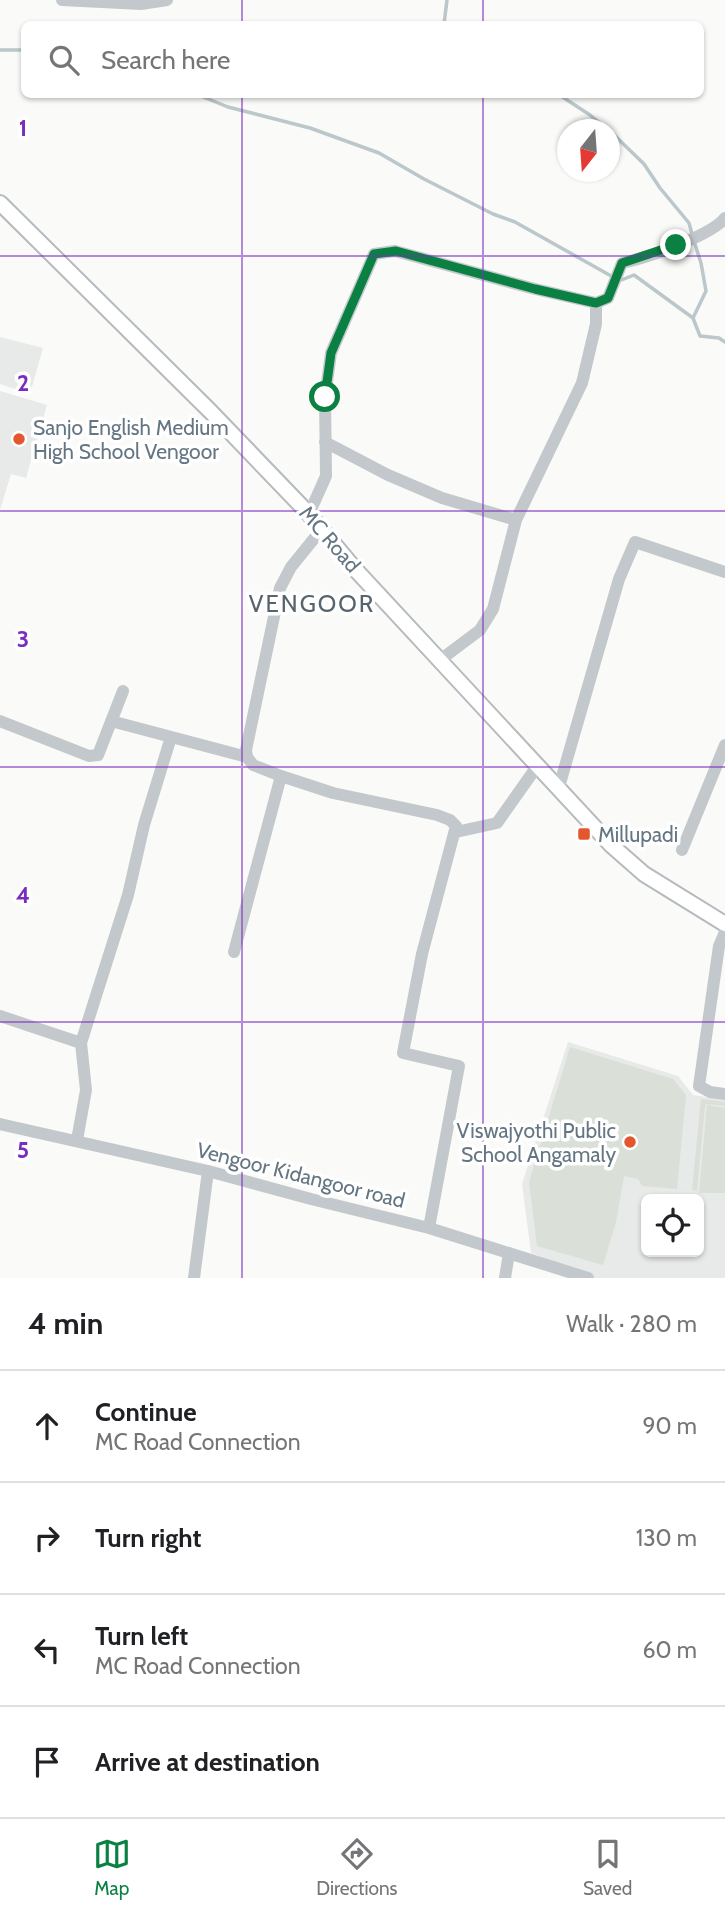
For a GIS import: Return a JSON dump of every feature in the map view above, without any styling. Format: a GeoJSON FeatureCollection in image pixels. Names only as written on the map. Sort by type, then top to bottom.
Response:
{"type":"FeatureCollection","features":[{"type":"Feature","properties":{"kind":"main road","name":"MC Road"},"geometry":{"type":"LineString","coordinates":[[0,203],[211,411],[309,514],[611,845],[644,874],[725,924]]}},
{"type":"Feature","properties":{"kind":"street"},"geometry":{"type":"LineString","coordinates":[[62,0],[141,4],[167,0]]}},
{"type":"Feature","properties":{"kind":"street"},"geometry":{"type":"LineString","coordinates":[[309,514],[326,476],[325,397],[331,353],[374,254],[396,251],[596,303],[608,298],[622,263],[676,245],[720,225],[725,218]]}},
{"type":"Feature","properties":{"kind":"street"},"geometry":{"type":"LineString","coordinates":[[440,660],[480,630],[493,609],[516,520],[582,383],[596,324],[596,303]]}},
{"type":"Feature","properties":{"kind":"street"},"geometry":{"type":"LineString","coordinates":[[326,442],[388,475],[442,498],[516,520]]}},
{"type":"Feature","properties":{"kind":"street"},"geometry":{"type":"LineString","coordinates":[[321,530],[291,567],[280,588],[246,750],[247,757],[253,765],[281,776],[333,793],[437,815],[450,820],[456,826],[422,954],[403,1052],[459,1066],[429,1228]]}},
{"type":"Feature","properties":{"kind":"street"},"geometry":{"type":"LineString","coordinates":[[559,788],[620,579],[635,542],[725,572]]}},
{"type":"Feature","properties":{"kind":"street"},"geometry":{"type":"LineString","coordinates":[[0,721],[89,755],[98,755],[123,691]]}},
{"type":"Feature","properties":{"kind":"street"},"geometry":{"type":"LineString","coordinates":[[111,721],[247,757]]}},
{"type":"Feature","properties":{"kind":"street"},"geometry":{"type":"LineString","coordinates":[[77,1140],[86,1090],[81,1043],[128,895],[144,825],[171,737]]}},
{"type":"Feature","properties":{"kind":"street"},"geometry":{"type":"LineString","coordinates":[[682,850],[725,745]]}},
{"type":"Feature","properties":{"kind":"street"},"geometry":{"type":"LineString","coordinates":[[456,832],[498,823],[538,765]]}},
{"type":"Feature","properties":{"kind":"street"},"geometry":{"type":"LineString","coordinates":[[234,952],[281,776]]}},
{"type":"Feature","properties":{"kind":"street"},"geometry":{"type":"LineString","coordinates":[[725,932],[719,946],[699,1086],[725,1094]]}},
{"type":"Feature","properties":{"kind":"street"},"geometry":{"type":"LineString","coordinates":[[0,1016],[81,1043]]}},
{"type":"Feature","properties":{"kind":"street","name":"Vengoor Kidangoor road"},"geometry":{"type":"LineString","coordinates":[[0,1124],[208,1171],[429,1228],[588,1278]]}},
{"type":"Feature","properties":{"kind":"street"},"geometry":{"type":"LineString","coordinates":[[194,1278],[208,1171]]}},
{"type":"Feature","properties":{"kind":"street"},"geometry":{"type":"LineString","coordinates":[[505,1278],[509,1254]]}},
{"type":"Feature","properties":{"kind":"shaded area"},"geometry":{"type":"Polygon","coordinates":[[[0,337],[43,348],[30,394],[0,384],[0,337]]]}},
{"type":"Feature","properties":{"kind":"shaded area","name":"Sanjo English Medium High School Vengoor"},"geometry":{"type":"Polygon","coordinates":[[[0,391],[47,405],[26,478],[11,474],[0,510],[0,391]]]}},
{"type":"Feature","properties":{"kind":"shaded area","name":"Viswajyothi Public School Angamaly"},"geometry":{"type":"Polygon","coordinates":[[[568,1042],[678,1076],[693,1095],[725,1100],[725,1278],[595,1278],[531,1253],[522,1184],[568,1042]]]}},
{"type":"Feature","properties":{"kind":"shaded area","name":"Viswajyothi Public School Angamaly"},"geometry":{"type":"Polygon","coordinates":[[[570,1047],[673,1079],[686,1095],[677,1189],[642,1186],[638,1179],[624,1176],[616,1222],[603,1265],[537,1246],[529,1182],[570,1047]]]}},
{"type":"Feature","properties":{"kind":"shaded area"},"geometry":{"type":"Polygon","coordinates":[[[701,1099],[725,1102],[725,1106],[705,1106],[697,1191],[692,1190],[701,1099]]]}},
{"type":"Feature","properties":{"kind":"shaded area"},"geometry":{"type":"Polygon","coordinates":[[[707,1105],[725,1108],[725,1193],[699,1193],[707,1105]]]}},
{"type":"Feature","properties":{"kind":"waterway"},"geometry":{"type":"LineString","coordinates":[[444,21],[447,0]]}},
{"type":"Feature","properties":{"kind":"waterway"},"geometry":{"type":"LineString","coordinates":[[0,50],[21,50]]}},
{"type":"Feature","properties":{"kind":"waterway"},"geometry":{"type":"LineString","coordinates":[[206,98],[228,107],[310,128],[379,153],[424,179],[493,214],[515,222],[613,277]]}},
{"type":"Feature","properties":{"kind":"waterway"},"geometry":{"type":"LineString","coordinates":[[564,98],[595,119]]}},
{"type":"Feature","properties":{"kind":"waterway"},"geometry":{"type":"LineString","coordinates":[[620,141],[644,164],[689,223],[692,234]]}},
{"type":"Feature","properties":{"kind":"waterway"},"geometry":{"type":"LineString","coordinates":[[694,241],[706,291],[693,318],[700,336],[719,338],[725,342]]}},
{"type":"Feature","properties":{"kind":"waterway"},"geometry":{"type":"LineString","coordinates":[[619,281],[634,275],[693,318]]}},
{"type":"Feature","properties":{"kind":"place","name":"Sanjo English Medium High School Vengoor"},"geometry":{"type":"Point","coordinates":[19,439]}},
{"type":"Feature","properties":{"kind":"place","name":"Millupadi"},"geometry":{"type":"Point","coordinates":[584,834]}},
{"type":"Feature","properties":{"kind":"place","name":"Viswajyothi Public School Angamaly"},"geometry":{"type":"Point","coordinates":[630,1142]}},
{"type":"Feature","properties":{"kind":"district","name":"VENGOOR"},"geometry":{"type":"Point","coordinates":[312,603]}},
{"type":"Feature","properties":{"kind":"route"},"geometry":{"type":"LineString","coordinates":[[325,397],[331,353],[374,254],[396,251],[596,303],[608,298],[622,263],[676,245]]}}]}
